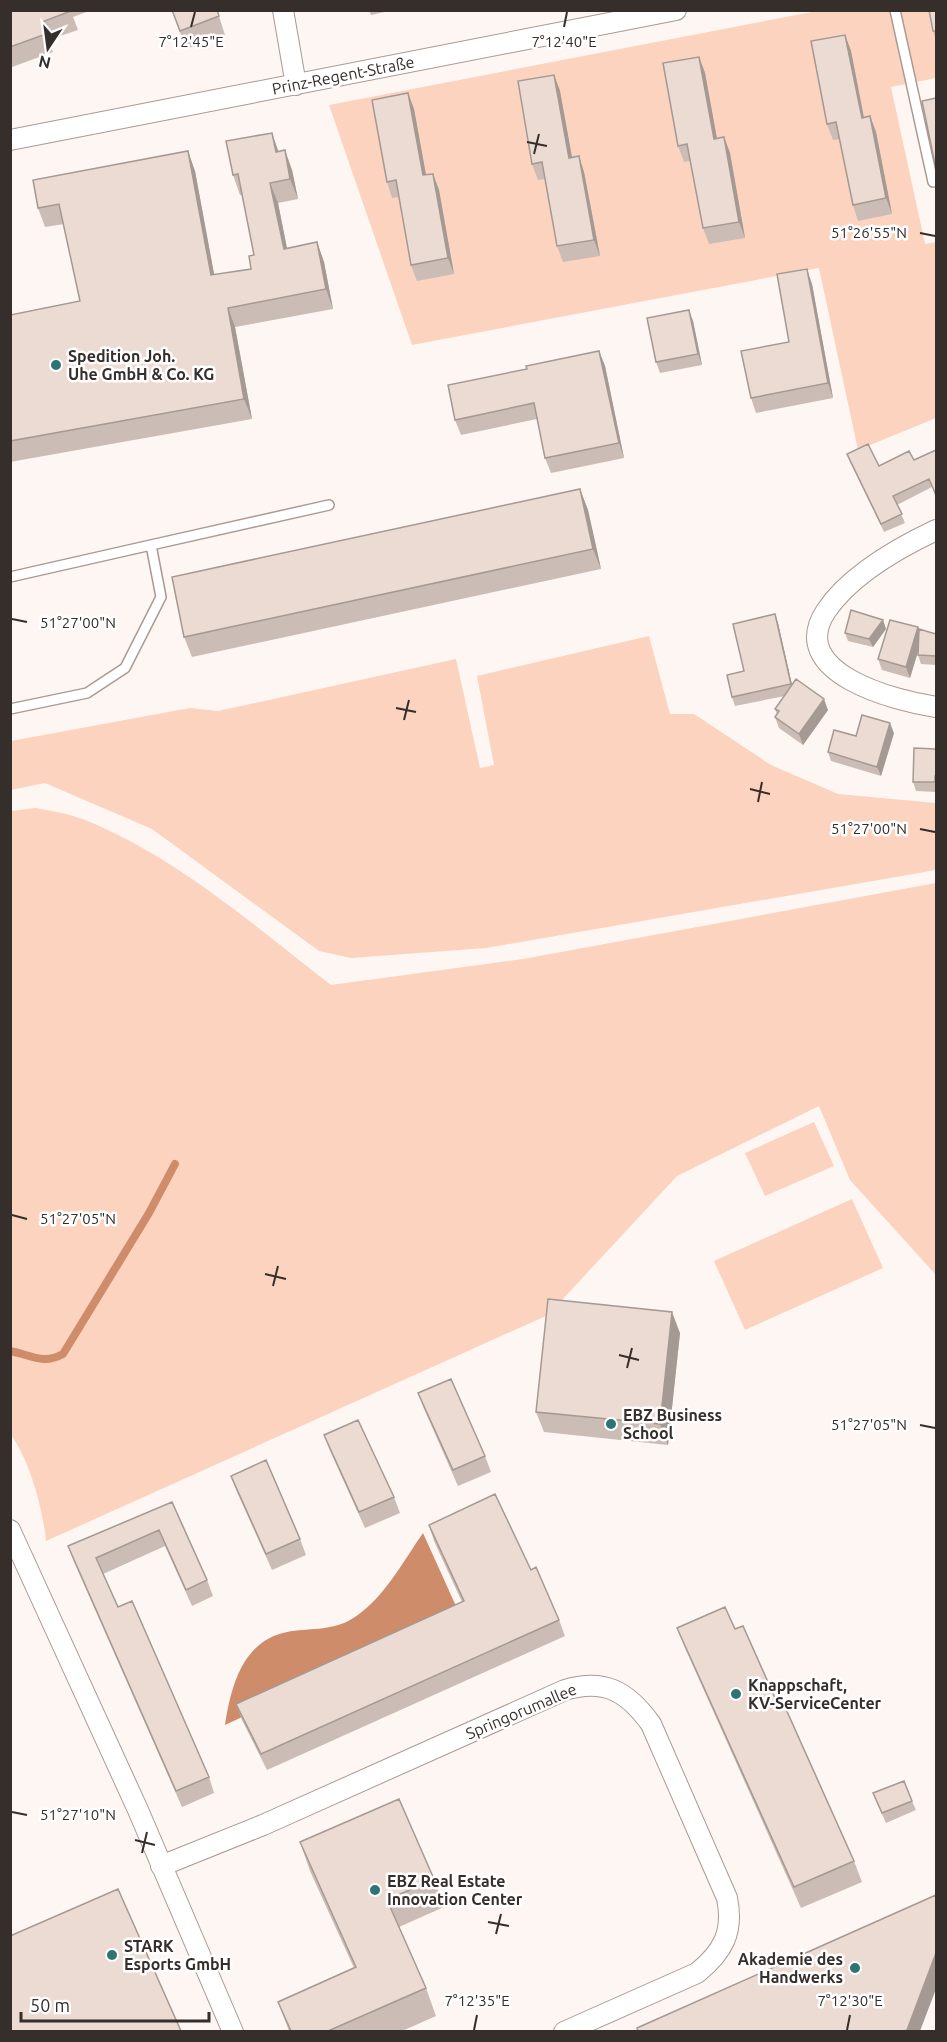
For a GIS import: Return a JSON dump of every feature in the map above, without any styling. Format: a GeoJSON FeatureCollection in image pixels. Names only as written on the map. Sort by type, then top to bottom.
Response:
{"type":"FeatureCollection","features":[{"type":"Feature","properties":{"kind":"street"},"geometry":{"type":"LineString","coordinates":[[283,10],[296,85]]}},
{"type":"Feature","properties":{"kind":"street","name":"Prinz-Regent-Straße"},"geometry":{"type":"LineString","coordinates":[[10,140],[676,10]]}},
{"type":"Feature","properties":{"kind":"street"},"geometry":{"type":"LineString","coordinates":[[936,530],[873,566],[845,590],[826,612],[820,627],[819,644],[825,660],[836,672],[859,686],[936,707]]}},
{"type":"Feature","properties":{"kind":"street"},"geometry":{"type":"LineString","coordinates":[[10,1530],[138,1810],[233,2031]]}},
{"type":"Feature","properties":{"kind":"street","name":"Springorumallee"},"geometry":{"type":"LineString","coordinates":[[161,1866],[263,1824],[565,1690],[585,1684],[620,1693],[637,1705],[651,1724],[727,1898],[730,1928],[726,1942],[713,1960],[697,1973],[564,2031]]}},
{"type":"Feature","properties":{"kind":"lane"},"geometry":{"type":"LineString","coordinates":[[895,10],[933,182]]}},
{"type":"Feature","properties":{"kind":"lane"},"geometry":{"type":"LineString","coordinates":[[10,577],[329,505]]}},
{"type":"Feature","properties":{"kind":"lane"},"geometry":{"type":"LineString","coordinates":[[10,709],[87,693],[125,668],[161,597],[151,545]]}},
{"type":"Feature","properties":{"kind":"shaded area"},"geometry":{"type":"Polygon","coordinates":[[[817,11],[936,11],[936,78],[891,87],[925,244],[936,242],[936,418],[858,450],[819,268],[412,345],[329,105],[817,11]]]}},
{"type":"Feature","properties":{"kind":"shaded area"},"geometry":{"type":"Polygon","coordinates":[[[649,636],[670,714],[694,714],[771,765],[838,794],[936,803],[936,870],[486,948],[351,958],[319,951],[152,829],[45,783],[11,790],[11,741],[190,708],[218,711],[456,659],[480,768],[494,765],[477,676],[649,636]]]}},
{"type":"Feature","properties":{"kind":"shaded area"},"geometry":{"type":"Polygon","coordinates":[[[36,808],[85,820],[151,853],[243,916],[331,985],[523,959],[936,883],[936,1275],[850,1180],[819,1106],[677,1176],[548,1315],[46,1541],[35,1486],[24,1458],[11,1435],[11,811],[36,808]]]}},
{"type":"Feature","properties":{"kind":"shaded area"},"geometry":{"type":"Polygon","coordinates":[[[814,1122],[834,1166],[765,1196],[745,1153],[814,1122]]]}},
{"type":"Feature","properties":{"kind":"shaded area"},"geometry":{"type":"Polygon","coordinates":[[[852,1199],[883,1268],[745,1330],[714,1261],[852,1199]]]}},
{"type":"Feature","properties":{"kind":"shaded area"},"geometry":{"type":"Polygon","coordinates":[[[423,1533],[460,1615],[225,1725],[235,1681],[249,1655],[259,1645],[287,1632],[327,1628],[350,1620],[382,1592],[423,1533]]]}},
{"type":"Feature","properties":{"kind":"building"},"geometry":{"type":"Polygon","coordinates":[[[10,10],[71,11],[42,22],[46,34],[10,47],[10,10]]]}},
{"type":"Feature","properties":{"kind":"building"},"geometry":{"type":"Polygon","coordinates":[[[172,10],[217,10],[219,16],[180,31],[172,10]]]}},
{"type":"Feature","properties":{"kind":"building"},"geometry":{"type":"Polygon","coordinates":[[[929,10],[936,10],[936,31],[933,31],[929,10]]]}},
{"type":"Feature","properties":{"kind":"building"},"geometry":{"type":"Polygon","coordinates":[[[845,35],[862,118],[870,116],[886,198],[853,205],[836,122],[827,124],[811,41],[845,35]]]}},
{"type":"Feature","properties":{"kind":"building"},"geometry":{"type":"Polygon","coordinates":[[[699,57],[714,139],[724,137],[739,222],[703,228],[687,144],[678,146],[663,63],[699,57]]]}},
{"type":"Feature","properties":{"kind":"building"},"geometry":{"type":"Polygon","coordinates":[[[554,75],[569,158],[579,156],[594,240],[557,246],[542,162],[532,164],[518,81],[554,75]]]}},
{"type":"Feature","properties":{"kind":"building"},"geometry":{"type":"Polygon","coordinates":[[[408,93],[423,175],[433,174],[448,258],[411,265],[396,180],[387,182],[372,100],[408,93]]]}},
{"type":"Feature","properties":{"kind":"building"},"geometry":{"type":"Polygon","coordinates":[[[936,98],[936,169],[922,101],[936,98]]]}},
{"type":"Feature","properties":{"kind":"building"},"geometry":{"type":"Polygon","coordinates":[[[272,133],[276,152],[285,150],[290,179],[270,183],[284,249],[317,242],[326,289],[228,308],[244,399],[10,441],[10,315],[80,301],[59,204],[38,208],[33,180],[188,151],[211,275],[251,269],[249,256],[254,255],[238,174],[233,175],[226,141],[272,133]]]}},
{"type":"Feature","properties":{"kind":"building"},"geometry":{"type":"Polygon","coordinates":[[[807,269],[828,383],[751,398],[741,351],[789,342],[777,274],[807,269]]]}},
{"type":"Feature","properties":{"kind":"building"},"geometry":{"type":"Polygon","coordinates":[[[689,310],[698,354],[656,362],[647,318],[689,310]]]}},
{"type":"Feature","properties":{"kind":"building"},"geometry":{"type":"Polygon","coordinates":[[[599,351],[619,443],[545,458],[534,403],[455,420],[448,385],[599,351]]]}},
{"type":"Feature","properties":{"kind":"building"},"geometry":{"type":"Polygon","coordinates":[[[868,444],[879,466],[909,451],[914,460],[936,450],[936,495],[929,479],[893,496],[902,514],[881,524],[847,454],[868,444]]]}},
{"type":"Feature","properties":{"kind":"building"},"geometry":{"type":"Polygon","coordinates":[[[580,489],[593,549],[184,637],[172,577],[580,489]]]}},
{"type":"Feature","properties":{"kind":"building"},"geometry":{"type":"Polygon","coordinates":[[[851,610],[883,620],[869,639],[845,633],[851,610]]]}},
{"type":"Feature","properties":{"kind":"building"},"geometry":{"type":"Polygon","coordinates":[[[775,614],[791,684],[732,697],[727,675],[744,671],[733,624],[775,614]]]}},
{"type":"Feature","properties":{"kind":"building"},"geometry":{"type":"Polygon","coordinates":[[[890,620],[918,627],[906,667],[878,659],[890,620]]]}},
{"type":"Feature","properties":{"kind":"building"},"geometry":{"type":"Polygon","coordinates":[[[919,629],[936,634],[936,656],[918,655],[919,629]]]}},
{"type":"Feature","properties":{"kind":"building"},"geometry":{"type":"Polygon","coordinates":[[[796,679],[824,699],[799,734],[775,717],[779,711],[775,709],[796,679]]]}},
{"type":"Feature","properties":{"kind":"building"},"geometry":{"type":"Polygon","coordinates":[[[862,715],[890,723],[877,767],[828,752],[834,730],[856,736],[862,715]]]}},
{"type":"Feature","properties":{"kind":"building"},"geometry":{"type":"Polygon","coordinates":[[[914,748],[936,749],[935,782],[913,782],[914,748]]]}},
{"type":"Feature","properties":{"kind":"building"},"geometry":{"type":"Polygon","coordinates":[[[548,1299],[672,1312],[660,1424],[536,1412],[548,1299]]]}},
{"type":"Feature","properties":{"kind":"building"},"geometry":{"type":"Polygon","coordinates":[[[451,1379],[485,1456],[453,1470],[418,1393],[451,1379]]]}},
{"type":"Feature","properties":{"kind":"building"},"geometry":{"type":"Polygon","coordinates":[[[358,1420],[394,1497],[359,1512],[324,1435],[358,1420]]]}},
{"type":"Feature","properties":{"kind":"building"},"geometry":{"type":"Polygon","coordinates":[[[266,1460],[300,1539],[266,1554],[231,1476],[266,1460]]]}},
{"type":"Feature","properties":{"kind":"building"},"geometry":{"type":"Polygon","coordinates":[[[495,1494],[531,1570],[536,1567],[559,1620],[261,1754],[236,1704],[464,1601],[429,1525],[495,1494]]]}},
{"type":"Feature","properties":{"kind":"building"},"geometry":{"type":"Polygon","coordinates":[[[172,1502],[207,1580],[186,1590],[159,1530],[96,1558],[118,1607],[132,1601],[209,1777],[176,1791],[68,1546],[172,1502]]]}},
{"type":"Feature","properties":{"kind":"building"},"geometry":{"type":"Polygon","coordinates":[[[725,1607],[735,1629],[743,1626],[780,1709],[785,1707],[854,1861],[794,1887],[677,1628],[725,1607]]]}},
{"type":"Feature","properties":{"kind":"building"},"geometry":{"type":"Polygon","coordinates":[[[904,1781],[912,1801],[882,1813],[873,1793],[904,1781]]]}},
{"type":"Feature","properties":{"kind":"building"},"geometry":{"type":"Polygon","coordinates":[[[399,1799],[434,1879],[387,1900],[426,1988],[328,2031],[291,2031],[278,2002],[356,1967],[300,1842],[399,1799]]]}},
{"type":"Feature","properties":{"kind":"building"},"geometry":{"type":"Polygon","coordinates":[[[118,1889],[181,2031],[10,2031],[10,1936],[118,1889]]]}},
{"type":"Feature","properties":{"kind":"building","name":"Akademie des Handwerks"},"geometry":{"type":"Polygon","coordinates":[[[936,1895],[936,1953],[907,2030],[638,2031],[637,2028],[936,1895]]]}},
{"type":"Feature","properties":{"kind":"waterway"},"geometry":{"type":"LineString","coordinates":[[10,1351],[43,1359],[63,1354],[149,1213],[175,1164]]}},
{"type":"Feature","properties":{"kind":"place","name":"Spedition Joh. Uhe GmbH & Co. KG"},"geometry":{"type":"Point","coordinates":[56,365]}},
{"type":"Feature","properties":{"kind":"place","name":"EBZ Business School"},"geometry":{"type":"Point","coordinates":[611,1424]}},
{"type":"Feature","properties":{"kind":"place","name":"Knappschaft, KV-ServiceCenter"},"geometry":{"type":"Point","coordinates":[736,1694]}},
{"type":"Feature","properties":{"kind":"place","name":"EBZ Real Estate Innovation Center"},"geometry":{"type":"Point","coordinates":[375,1890]}},
{"type":"Feature","properties":{"kind":"place","name":"STARK Esports GmbH"},"geometry":{"type":"Point","coordinates":[112,1955]}},
{"type":"Feature","properties":{"kind":"place","name":"Akademie des Handwerks"},"geometry":{"type":"Point","coordinates":[855,1968]}}]}
